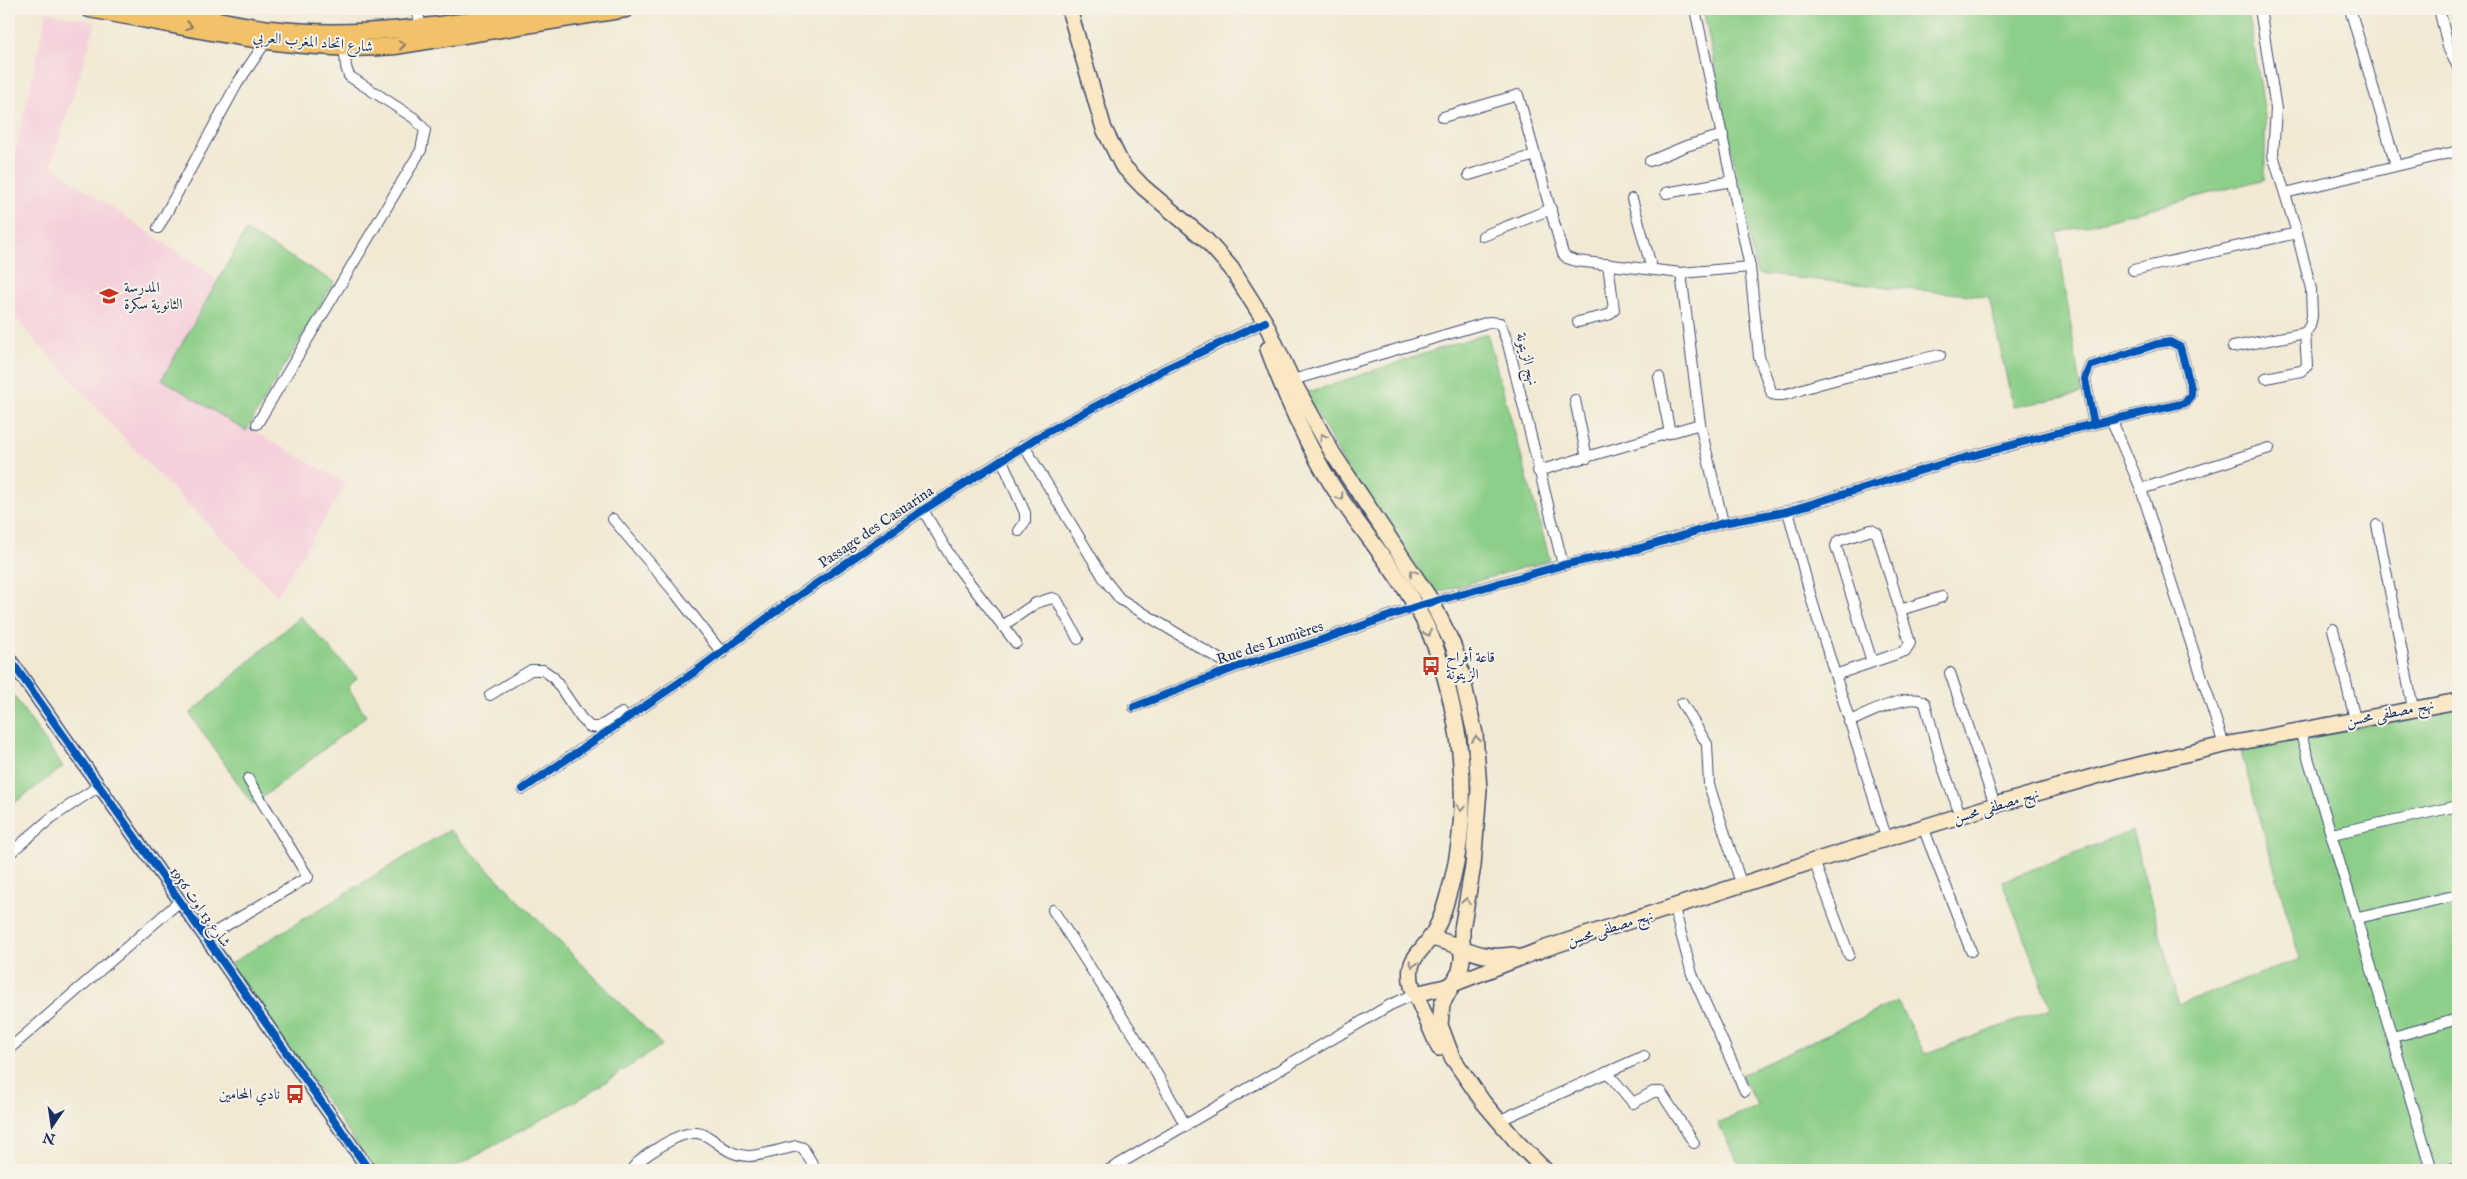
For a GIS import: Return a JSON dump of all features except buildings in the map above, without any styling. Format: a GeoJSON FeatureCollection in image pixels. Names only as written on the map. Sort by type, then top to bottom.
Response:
{"type":"FeatureCollection","features":[{"type":"Feature","properties":{"kind":"main road","name":"شارع اتحاد المغرب العربي"},"geometry":{"type":"LineString","coordinates":[[89,9],[267,40],[344,40],[547,9]]}},
{"type":"Feature","properties":{"kind":"main road","name":"شارع اتحاد المغرب العربي"},"geometry":{"type":"LineString","coordinates":[[163,9],[184,11],[272,29],[344,40],[364,49],[395,46],[626,9]]}},
{"type":"Feature","properties":{"kind":"main road"},"geometry":{"type":"LineString","coordinates":[[1069,9],[1104,129],[1122,164],[1143,187],[1218,252],[1231,268],[1260,319],[1317,459],[1341,498],[1389,564],[1415,607],[1436,648],[1458,735],[1463,794],[1456,861],[1447,902],[1430,938],[1418,950],[1411,967],[1410,976],[1415,994],[1445,1060],[1488,1122],[1530,1170]]}},
{"type":"Feature","properties":{"kind":"main road"},"geometry":{"type":"LineString","coordinates":[[1287,382],[1332,454],[1432,602],[1458,659],[1476,734],[1479,770],[1477,823],[1462,929],[1460,971],[1451,985],[1440,1012],[1443,1035],[1452,1057],[1498,1121],[1545,1170]]}},
{"type":"Feature","properties":{"kind":"main road","name":"نهج مصطفى محسن"},"geometry":{"type":"LineString","coordinates":[[1415,994],[1451,985],[1543,949],[1742,886],[1814,861],[1887,840],[1995,805],[2117,770],[2224,745],[2458,701]]}},
{"type":"Feature","properties":{"kind":"main road"},"geometry":{"type":"LineString","coordinates":[[1430,938],[1446,941],[1462,949]]}},
{"type":"Feature","properties":{"kind":"main road","name":"نهج مصطفى محسن"},"geometry":{"type":"LineString","coordinates":[[1462,949],[1474,954],[1496,958],[1543,949]]}},
{"type":"Feature","properties":{"kind":"street"},"geometry":{"type":"LineString","coordinates":[[417,9],[421,28]]}},
{"type":"Feature","properties":{"kind":"street"},"geometry":{"type":"LineString","coordinates":[[1695,9],[1750,267],[1759,357],[1766,384],[1773,394],[1788,394],[1842,377],[1940,355]]}},
{"type":"Feature","properties":{"kind":"street"},"geometry":{"type":"LineString","coordinates":[[2260,9],[2276,109],[2272,155],[2297,233],[2313,304],[2310,326],[2305,333],[2307,366],[2266,378]]}},
{"type":"Feature","properties":{"kind":"street"},"geometry":{"type":"LineString","coordinates":[[2350,9],[2396,166]]}},
{"type":"Feature","properties":{"kind":"street"},"geometry":{"type":"LineString","coordinates":[[2439,9],[2449,50],[2458,68]]}},
{"type":"Feature","properties":{"kind":"street"},"geometry":{"type":"LineString","coordinates":[[158,228],[237,84],[267,40]]}},
{"type":"Feature","properties":{"kind":"street"},"geometry":{"type":"LineString","coordinates":[[257,424],[421,150],[424,141],[425,130],[414,118],[349,76],[346,67],[344,40]]}},
{"type":"Feature","properties":{"kind":"street"},"geometry":{"type":"LineString","coordinates":[[1443,117],[1518,95],[1563,254],[1567,258],[1681,273],[1750,267]]}},
{"type":"Feature","properties":{"kind":"street"},"geometry":{"type":"LineString","coordinates":[[1650,161],[1686,146],[1723,136]]}},
{"type":"Feature","properties":{"kind":"street"},"geometry":{"type":"LineString","coordinates":[[2284,193],[2458,151]]}},
{"type":"Feature","properties":{"kind":"street"},"geometry":{"type":"LineString","coordinates":[[1469,175],[1535,155]]}},
{"type":"Feature","properties":{"kind":"street"},"geometry":{"type":"LineString","coordinates":[[1666,193],[1732,181]]}},
{"type":"Feature","properties":{"kind":"street"},"geometry":{"type":"LineString","coordinates":[[1632,199],[1652,269]]}},
{"type":"Feature","properties":{"kind":"street"},"geometry":{"type":"LineString","coordinates":[[1483,236],[1550,209]]}},
{"type":"Feature","properties":{"kind":"street"},"geometry":{"type":"LineString","coordinates":[[2133,270],[2297,233]]}},
{"type":"Feature","properties":{"kind":"street"},"geometry":{"type":"LineString","coordinates":[[1578,322],[1605,316],[1614,310],[1608,264]]}},
{"type":"Feature","properties":{"kind":"street"},"geometry":{"type":"LineString","coordinates":[[1681,273],[1700,424],[1723,523]]}},
{"type":"Feature","properties":{"kind":"street","name":"Passage des Casuarina"},"geometry":{"type":"LineString","coordinates":[[524,789],[923,510],[1024,446],[1260,319]]}},
{"type":"Feature","properties":{"kind":"street","name":"نهج الزيتونة"},"geometry":{"type":"LineString","coordinates":[[1287,382],[1421,340],[1496,321],[1502,326],[1508,344],[1538,471],[1563,565]]}},
{"type":"Feature","properties":{"kind":"street"},"geometry":{"type":"LineString","coordinates":[[2233,347],[2305,333]]}},
{"type":"Feature","properties":{"kind":"street","name":"Rue des Lumières"},"geometry":{"type":"LineString","coordinates":[[1134,707],[1234,668],[1432,602],[1563,565],[1641,548],[1723,523],[1788,511],[1942,464],[2094,424],[2185,404],[2189,399],[2191,388],[2180,347],[2170,342],[2157,344],[2090,366],[2085,379],[2094,424]]}},
{"type":"Feature","properties":{"kind":"street"},"geometry":{"type":"LineString","coordinates":[[1659,377],[1670,433]]}},
{"type":"Feature","properties":{"kind":"street"},"geometry":{"type":"LineString","coordinates":[[1575,400],[1587,458]]}},
{"type":"Feature","properties":{"kind":"street"},"geometry":{"type":"LineString","coordinates":[[2112,421],[2141,489],[2224,745]]}},
{"type":"Feature","properties":{"kind":"street"},"geometry":{"type":"LineString","coordinates":[[1538,471],[1700,424]]}},
{"type":"Feature","properties":{"kind":"street"},"geometry":{"type":"LineString","coordinates":[[1024,446],[1105,580],[1120,599],[1234,668]]}},
{"type":"Feature","properties":{"kind":"street"},"geometry":{"type":"LineString","coordinates":[[2141,489],[2268,448]]}},
{"type":"Feature","properties":{"kind":"street"},"geometry":{"type":"LineString","coordinates":[[1002,460],[1024,513],[1025,522],[1019,531]]}},
{"type":"Feature","properties":{"kind":"street"},"geometry":{"type":"LineString","coordinates":[[923,510],[955,564],[1004,625],[1016,643]]}},
{"type":"Feature","properties":{"kind":"street"},"geometry":{"type":"LineString","coordinates":[[1788,511],[1812,601],[1887,840]]}},
{"type":"Feature","properties":{"kind":"street"},"geometry":{"type":"LineString","coordinates":[[490,695],[531,670],[543,670],[553,677],[586,724],[590,727],[599,727],[720,651],[676,594],[613,519]]}},
{"type":"Feature","properties":{"kind":"street"},"geometry":{"type":"LineString","coordinates":[[2377,525],[2413,708]]}},
{"type":"Feature","properties":{"kind":"street"},"geometry":{"type":"LineString","coordinates":[[1835,675],[1906,651],[1910,643],[1877,533],[1871,530],[1838,540],[1836,546],[1872,662]]}},
{"type":"Feature","properties":{"kind":"street"},"geometry":{"type":"LineString","coordinates":[[1900,610],[1942,597]]}},
{"type":"Feature","properties":{"kind":"street"},"geometry":{"type":"LineString","coordinates":[[1004,625],[1036,603],[1052,598],[1057,600],[1078,639]]}},
{"type":"Feature","properties":{"kind":"street"},"geometry":{"type":"LineString","coordinates":[[2332,629],[2356,719]]}},
{"type":"Feature","properties":{"kind":"street","name":"شارع 13 اوت 1956"},"geometry":{"type":"LineString","coordinates":[[9,658],[369,1170]]}},
{"type":"Feature","properties":{"kind":"street"},"geometry":{"type":"LineString","coordinates":[[1950,672],[1995,805]]}},
{"type":"Feature","properties":{"kind":"street"},"geometry":{"type":"LineString","coordinates":[[1849,722],[1902,701],[1914,698],[1921,699],[1925,703],[1941,762],[1960,817]]}},
{"type":"Feature","properties":{"kind":"street"},"geometry":{"type":"LineString","coordinates":[[1682,703],[1707,744],[1709,785],[1742,886]]}},
{"type":"Feature","properties":{"kind":"street"},"geometry":{"type":"LineString","coordinates":[[2300,731],[2358,918],[2432,1170]]}},
{"type":"Feature","properties":{"kind":"street"},"geometry":{"type":"LineString","coordinates":[[205,938],[308,877],[248,779]]}},
{"type":"Feature","properties":{"kind":"street"},"geometry":{"type":"LineString","coordinates":[[9,854],[51,818],[99,786]]}},
{"type":"Feature","properties":{"kind":"street"},"geometry":{"type":"LineString","coordinates":[[2332,834],[2458,806]]}},
{"type":"Feature","properties":{"kind":"street"},"geometry":{"type":"LineString","coordinates":[[1923,828],[1971,951]]}},
{"type":"Feature","properties":{"kind":"street"},"geometry":{"type":"LineString","coordinates":[[1814,861],[1849,955]]}},
{"type":"Feature","properties":{"kind":"street"},"geometry":{"type":"LineString","coordinates":[[2358,918],[2458,895]]}},
{"type":"Feature","properties":{"kind":"street"},"geometry":{"type":"LineString","coordinates":[[9,1049],[179,902]]}},
{"type":"Feature","properties":{"kind":"street"},"geometry":{"type":"LineString","coordinates":[[1674,908],[1692,974],[1745,1091]]}},
{"type":"Feature","properties":{"kind":"street"},"geometry":{"type":"LineString","coordinates":[[1053,910],[1141,1046],[1186,1126]]}},
{"type":"Feature","properties":{"kind":"street"},"geometry":{"type":"LineString","coordinates":[[1110,1170],[1390,1005],[1415,994]]}},
{"type":"Feature","properties":{"kind":"street"},"geometry":{"type":"LineString","coordinates":[[2393,1037],[2458,1019]]}},
{"type":"Feature","properties":{"kind":"street"},"geometry":{"type":"LineString","coordinates":[[1498,1121],[1644,1056]]}},
{"type":"Feature","properties":{"kind":"street"},"geometry":{"type":"LineString","coordinates":[[1607,1072],[1632,1103],[1652,1092],[1661,1092],[1694,1143]]}},
{"type":"Feature","properties":{"kind":"street"},"geometry":{"type":"LineString","coordinates":[[631,1170],[638,1161],[676,1137],[690,1132],[716,1141],[735,1154],[750,1157],[789,1148],[803,1148],[816,1170]]}},
{"type":"Feature","properties":{"kind":"street"},"geometry":{"type":"LineString","coordinates":[[2448,1170],[2458,1167]]}},
{"type":"Feature","properties":{"kind":"shaded area","name":"المدرسة الثانوية سكرة"},"geometry":{"type":"Polygon","coordinates":[[[47,12],[96,22],[51,166],[218,280],[162,379],[347,484],[277,595],[130,445],[9,311],[9,180],[47,12]]]}},
{"type":"Feature","properties":{"kind":"green space"},"geometry":{"type":"Polygon","coordinates":[[[1703,9],[2248,9],[2265,115],[2265,179],[2057,233],[2081,394],[2013,407],[1989,297],[1757,274],[1703,9]]]}},
{"type":"Feature","properties":{"kind":"green space"},"geometry":{"type":"Polygon","coordinates":[[[246,231],[334,282],[246,431],[162,379],[246,231]]]}},
{"type":"Feature","properties":{"kind":"green space"},"geometry":{"type":"Polygon","coordinates":[[[1487,333],[1550,560],[1435,593],[1348,471],[1306,393],[1487,333]]]}},
{"type":"Feature","properties":{"kind":"green space"},"geometry":{"type":"Polygon","coordinates":[[[300,616],[357,678],[348,687],[366,716],[253,805],[190,714],[300,616]]]}},
{"type":"Feature","properties":{"kind":"green space"},"geometry":{"type":"Polygon","coordinates":[[[9,689],[63,767],[9,807],[9,689]]]}},
{"type":"Feature","properties":{"kind":"green space"},"geometry":{"type":"Polygon","coordinates":[[[2458,708],[2458,1170],[1735,1170],[1740,1167],[1718,1123],[1758,1106],[1741,1075],[1897,1001],[1925,1054],[2051,1008],[2002,881],[2132,831],[2179,1004],[2300,959],[2240,749],[2458,708]]]}},
{"type":"Feature","properties":{"kind":"green space"},"geometry":{"type":"Polygon","coordinates":[[[449,830],[662,1045],[583,1097],[449,1170],[375,1170],[230,964],[449,830]]]}},
{"type":"Feature","properties":{"kind":"cycle path"},"geometry":{"type":"LineString","coordinates":[[523,789],[699,669],[775,612],[923,510],[1040,436],[1165,369],[1265,322]]}},
{"type":"Feature","properties":{"kind":"cycle path"},"geometry":{"type":"LineString","coordinates":[[1134,707],[1234,668],[1310,644],[1415,607],[1563,565],[1641,548],[1723,523],[1788,511],[1942,464],[2060,432],[2185,403],[2191,395],[2191,388],[2180,347],[2170,342],[2157,344],[2090,366],[2085,379],[2094,424]]}},
{"type":"Feature","properties":{"kind":"cycle path"},"geometry":{"type":"LineString","coordinates":[[9,658],[369,1170]]}},
{"type":"Feature","properties":{"kind":"place","name":"المدرسة الثانوية سكرة"},"geometry":{"type":"Point","coordinates":[109,296]}},
{"type":"Feature","properties":{"kind":"place","name":"قاعة أفراح الزيتونة"},"geometry":{"type":"Point","coordinates":[1431,666]}},
{"type":"Feature","properties":{"kind":"place","name":"نادي المحامين"},"geometry":{"type":"Point","coordinates":[295,1094]}}]}
